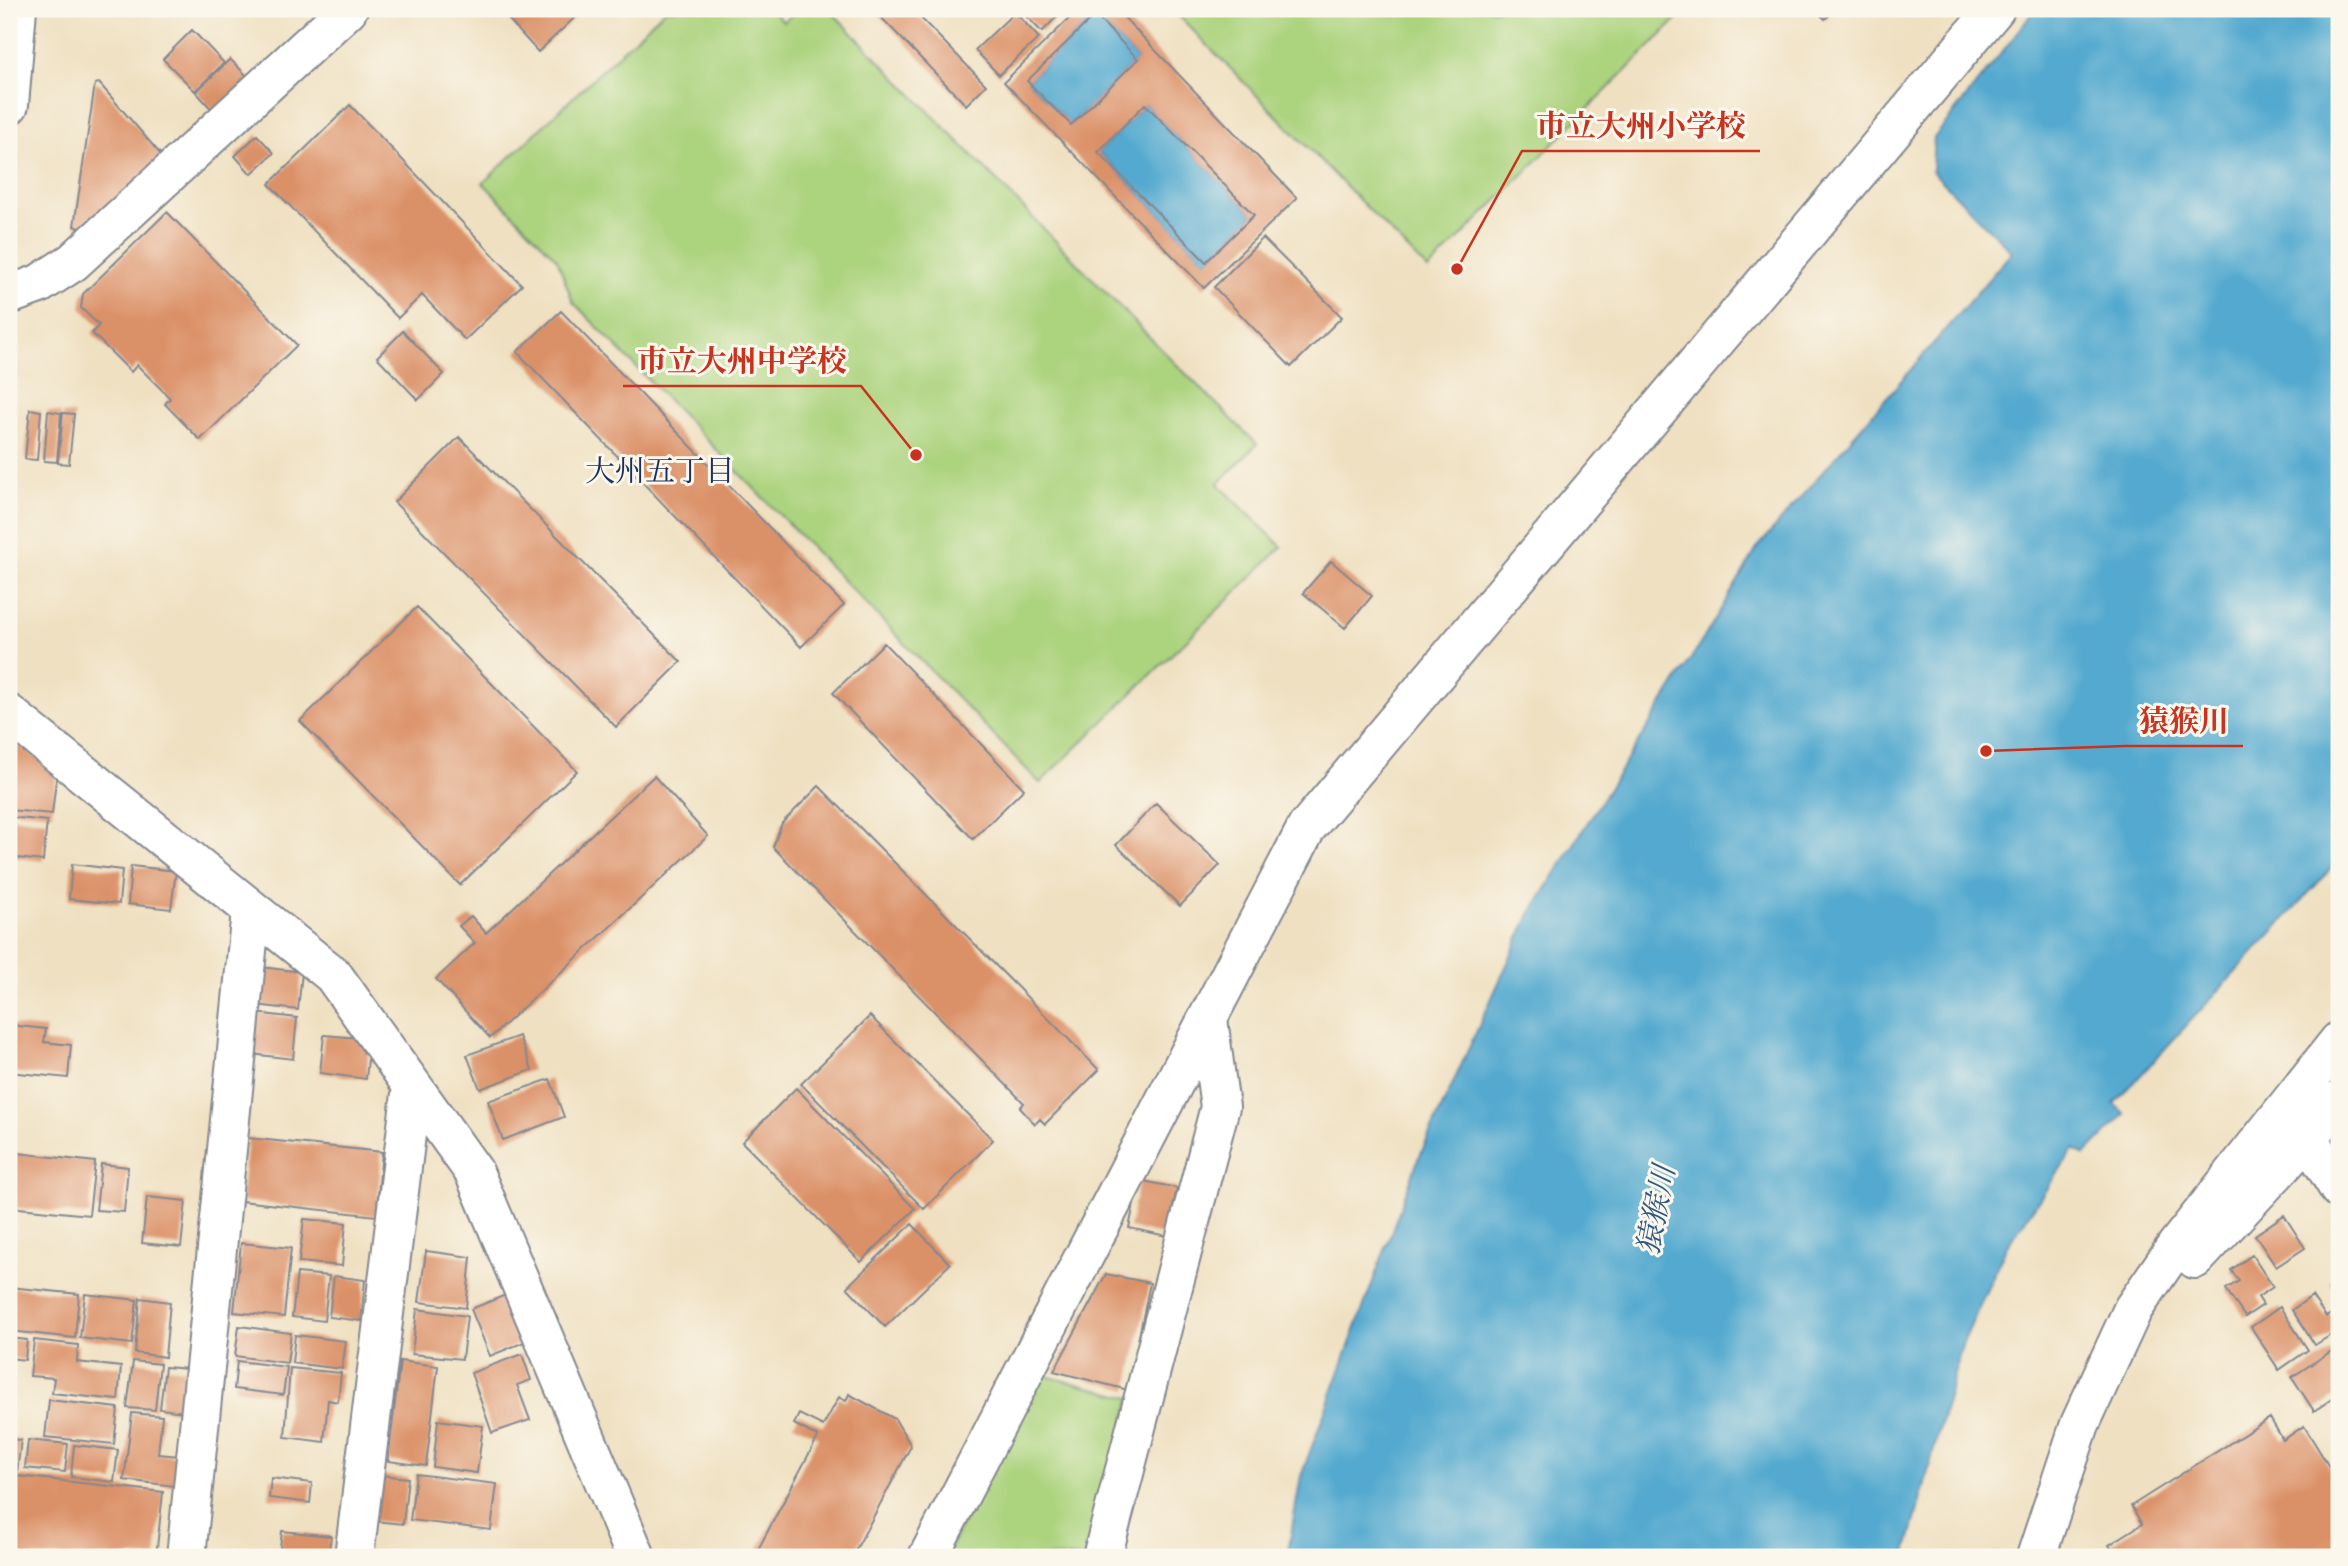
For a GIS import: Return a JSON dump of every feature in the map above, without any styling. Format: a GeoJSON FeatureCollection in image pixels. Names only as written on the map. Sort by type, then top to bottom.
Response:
{"type":"FeatureCollection","features":[{"type":"Feature","properties":{"kind":"street"},"geometry":{"type":"LineString","coordinates":[[9,105],[17,9]]}},
{"type":"Feature","properties":{"kind":"street"},"geometry":{"type":"LineString","coordinates":[[9,295],[39,284],[73,262],[348,9]]}},
{"type":"Feature","properties":{"kind":"street"},"geometry":{"type":"LineString","coordinates":[[928,1557],[1307,827],[1995,9]]}},
{"type":"Feature","properties":{"kind":"street"},"geometry":{"type":"LineString","coordinates":[[9,714],[333,975],[474,1172],[636,1557]]}},
{"type":"Feature","properties":{"kind":"street"},"geometry":{"type":"LineString","coordinates":[[186,1557],[251,911]]}},
{"type":"Feature","properties":{"kind":"street"},"geometry":{"type":"LineString","coordinates":[[1102,1557],[1220,1107],[1208,1019]]}},
{"type":"Feature","properties":{"kind":"street"},"geometry":{"type":"LineString","coordinates":[[2036,1557],[2080,1424],[2133,1309],[2177,1245],[2339,1041]]}},
{"type":"Feature","properties":{"kind":"street"},"geometry":{"type":"LineString","coordinates":[[354,1557],[412,1086]]}},
{"type":"Feature","properties":{"kind":"street"},"geometry":{"type":"LineString","coordinates":[[2133,1309],[2136,1323],[2308,1138],[2339,1100]]}},
{"type":"Feature","properties":{"kind":"street"},"geometry":{"type":"LineString","coordinates":[[2308,1138],[2339,1189]]}},
{"type":"Feature","properties":{"kind":"green space"},"geometry":{"type":"Polygon","coordinates":[[[666,9],[770,9],[784,22],[798,9],[829,9],[1257,444],[1218,484],[1282,547],[1040,783],[573,302],[557,259],[483,183],[666,9]]]}},
{"type":"Feature","properties":{"kind":"green space"},"geometry":{"type":"Polygon","coordinates":[[[1172,9],[1678,9],[1683,13],[1428,270],[1172,9]]]}},
{"type":"Feature","properties":{"kind":"green space"},"geometry":{"type":"Polygon","coordinates":[[[1038,1374],[1131,1398],[1086,1557],[945,1557],[1038,1374]]]}},
{"type":"Feature","properties":{"kind":"water","name":"猿猴川"},"geometry":{"type":"Polygon","coordinates":[[[2036,9],[2339,9],[2339,860],[2114,1104],[2125,1114],[2085,1155],[2074,1149],[2005,1249],[1962,1345],[1905,1557],[1287,1557],[1301,1476],[1418,1160],[1530,914],[1758,547],[2012,252],[1932,171],[1934,138],[2036,9]]]}},
{"type":"Feature","properties":{"kind":"water"},"geometry":{"type":"Polygon","coordinates":[[[1095,15],[1138,59],[1071,125],[1027,81],[1095,15]]]}},
{"type":"Feature","properties":{"kind":"water"},"geometry":{"type":"Polygon","coordinates":[[[1145,104],[1254,215],[1206,262],[1098,152],[1145,104]]]}},
{"type":"Feature","properties":{"kind":"building"},"geometry":{"type":"Polygon","coordinates":[[[499,9],[584,9],[538,52],[499,9]]]}},
{"type":"Feature","properties":{"kind":"building"},"geometry":{"type":"Polygon","coordinates":[[[882,9],[912,9],[986,85],[966,105],[877,13],[882,9]]]}},
{"type":"Feature","properties":{"kind":"building"},"geometry":{"type":"Polygon","coordinates":[[[1064,9],[1042,32],[1021,11],[1064,9]]]}},
{"type":"Feature","properties":{"kind":"building"},"geometry":{"type":"Polygon","coordinates":[[[1079,9],[1116,9],[1297,198],[1204,288],[1004,82],[1079,9]],[[1095,15],[1027,81],[1071,125],[1138,59],[1095,15]],[[1145,104],[1098,152],[1206,262],[1254,215],[1145,104]]]}},
{"type":"Feature","properties":{"kind":"building"},"geometry":{"type":"Polygon","coordinates":[[[1815,9],[1835,9],[1825,19],[1815,9]]]}},
{"type":"Feature","properties":{"kind":"building"},"geometry":{"type":"Polygon","coordinates":[[[1015,12],[1039,38],[999,75],[975,50],[1015,12]]]}},
{"type":"Feature","properties":{"kind":"building"},"geometry":{"type":"Polygon","coordinates":[[[192,30],[224,63],[195,91],[163,59],[192,30]]]}},
{"type":"Feature","properties":{"kind":"building"},"geometry":{"type":"Polygon","coordinates":[[[230,59],[251,80],[216,114],[196,92],[230,59]]]}},
{"type":"Feature","properties":{"kind":"building"},"geometry":{"type":"Polygon","coordinates":[[[99,83],[162,156],[82,229],[74,226],[95,84],[99,83]]]}},
{"type":"Feature","properties":{"kind":"building"},"geometry":{"type":"Polygon","coordinates":[[[350,105],[522,285],[465,340],[422,295],[398,318],[269,184],[350,105]]]}},
{"type":"Feature","properties":{"kind":"building"},"geometry":{"type":"Polygon","coordinates":[[[257,135],[274,153],[251,174],[235,156],[257,135]]]}},
{"type":"Feature","properties":{"kind":"building"},"geometry":{"type":"Polygon","coordinates":[[[167,212],[297,345],[200,440],[165,404],[170,398],[137,365],[131,372],[92,333],[99,325],[81,308],[83,294],[167,212]]]}},
{"type":"Feature","properties":{"kind":"building"},"geometry":{"type":"Polygon","coordinates":[[[1263,238],[1342,317],[1291,367],[1214,287],[1263,238]]]}},
{"type":"Feature","properties":{"kind":"building"},"geometry":{"type":"Polygon","coordinates":[[[561,311],[844,605],[801,647],[517,352],[561,311]]]}},
{"type":"Feature","properties":{"kind":"building"},"geometry":{"type":"Polygon","coordinates":[[[403,331],[444,374],[418,400],[377,357],[403,331]]]}},
{"type":"Feature","properties":{"kind":"building"},"geometry":{"type":"Polygon","coordinates":[[[30,409],[41,411],[37,460],[25,459],[30,409]]]}},
{"type":"Feature","properties":{"kind":"building"},"geometry":{"type":"Polygon","coordinates":[[[48,411],[61,413],[57,462],[44,461],[48,411]]]}},
{"type":"Feature","properties":{"kind":"building"},"geometry":{"type":"Polygon","coordinates":[[[63,413],[74,414],[69,464],[58,463],[63,413]]]}},
{"type":"Feature","properties":{"kind":"building"},"geometry":{"type":"Polygon","coordinates":[[[459,437],[681,662],[616,727],[394,502],[459,437]]]}},
{"type":"Feature","properties":{"kind":"building"},"geometry":{"type":"Polygon","coordinates":[[[1331,561],[1372,596],[1345,628],[1303,593],[1331,561]]]}},
{"type":"Feature","properties":{"kind":"building"},"geometry":{"type":"Polygon","coordinates":[[[417,607],[577,771],[460,885],[300,721],[417,607]]]}},
{"type":"Feature","properties":{"kind":"building"},"geometry":{"type":"Polygon","coordinates":[[[884,643],[1024,789],[973,839],[833,693],[884,643]]]}},
{"type":"Feature","properties":{"kind":"building"},"geometry":{"type":"Polygon","coordinates":[[[9,737],[57,772],[52,814],[9,810],[9,737]]]}},
{"type":"Feature","properties":{"kind":"building"},"geometry":{"type":"Polygon","coordinates":[[[654,776],[708,836],[490,1038],[436,979],[475,943],[459,926],[471,916],[486,933],[654,776]]]}},
{"type":"Feature","properties":{"kind":"building"},"geometry":{"type":"Polygon","coordinates":[[[819,786],[1099,1070],[1045,1124],[1040,1119],[1035,1124],[1020,1108],[1024,1103],[773,847],[782,823],[819,786]]]}},
{"type":"Feature","properties":{"kind":"building"},"geometry":{"type":"Polygon","coordinates":[[[1156,803],[1220,865],[1180,906],[1116,845],[1156,803]]]}},
{"type":"Feature","properties":{"kind":"building"},"geometry":{"type":"Polygon","coordinates":[[[9,817],[47,821],[43,861],[9,857],[9,817]]]}},
{"type":"Feature","properties":{"kind":"building"},"geometry":{"type":"Polygon","coordinates":[[[72,864],[122,870],[119,904],[69,899],[72,864]]]}},
{"type":"Feature","properties":{"kind":"building"},"geometry":{"type":"Polygon","coordinates":[[[131,866],[176,871],[171,909],[128,904],[131,866]]]}},
{"type":"Feature","properties":{"kind":"building"},"geometry":{"type":"Polygon","coordinates":[[[260,967],[302,972],[298,1010],[256,1005],[260,967]]]}},
{"type":"Feature","properties":{"kind":"building"},"geometry":{"type":"Polygon","coordinates":[[[255,1013],[297,1018],[293,1059],[251,1054],[255,1013]]]}},
{"type":"Feature","properties":{"kind":"building"},"geometry":{"type":"Polygon","coordinates":[[[870,1016],[993,1140],[924,1209],[801,1084],[870,1016]]]}},
{"type":"Feature","properties":{"kind":"building"},"geometry":{"type":"Polygon","coordinates":[[[9,1025],[46,1029],[44,1042],[71,1045],[68,1078],[9,1072],[9,1025]]]}},
{"type":"Feature","properties":{"kind":"building"},"geometry":{"type":"Polygon","coordinates":[[[324,1035],[370,1039],[366,1079],[320,1073],[324,1035]]]}},
{"type":"Feature","properties":{"kind":"building"},"geometry":{"type":"Polygon","coordinates":[[[519,1036],[532,1070],[480,1089],[467,1055],[519,1036]]]}},
{"type":"Feature","properties":{"kind":"building"},"geometry":{"type":"Polygon","coordinates":[[[550,1079],[564,1117],[503,1140],[488,1101],[550,1079]]]}},
{"type":"Feature","properties":{"kind":"building"},"geometry":{"type":"Polygon","coordinates":[[[796,1088],[915,1209],[861,1262],[742,1142],[796,1088]]]}},
{"type":"Feature","properties":{"kind":"building"},"geometry":{"type":"Polygon","coordinates":[[[248,1138],[382,1152],[376,1216],[241,1201],[248,1138]]]}},
{"type":"Feature","properties":{"kind":"building"},"geometry":{"type":"Polygon","coordinates":[[[9,1152],[95,1162],[89,1215],[9,1207],[9,1152]]]}},
{"type":"Feature","properties":{"kind":"building"},"geometry":{"type":"Polygon","coordinates":[[[101,1164],[128,1167],[124,1212],[96,1210],[101,1164]]]}},
{"type":"Feature","properties":{"kind":"building"},"geometry":{"type":"Polygon","coordinates":[[[1139,1180],[1177,1188],[1167,1236],[1129,1228],[1139,1180]]]}},
{"type":"Feature","properties":{"kind":"building"},"geometry":{"type":"Polygon","coordinates":[[[147,1197],[186,1201],[181,1247],[142,1243],[147,1197]]]}},
{"type":"Feature","properties":{"kind":"building"},"geometry":{"type":"Polygon","coordinates":[[[2284,1215],[2305,1248],[2276,1267],[2255,1235],[2284,1215]]]}},
{"type":"Feature","properties":{"kind":"building"},"geometry":{"type":"Polygon","coordinates":[[[304,1219],[346,1223],[342,1266],[299,1262],[304,1219]]]}},
{"type":"Feature","properties":{"kind":"building"},"geometry":{"type":"Polygon","coordinates":[[[912,1224],[950,1264],[885,1327],[847,1287],[912,1224]]]}},
{"type":"Feature","properties":{"kind":"building"},"geometry":{"type":"Polygon","coordinates":[[[241,1243],[291,1248],[284,1317],[234,1312],[241,1243]]]}},
{"type":"Feature","properties":{"kind":"building"},"geometry":{"type":"Polygon","coordinates":[[[426,1251],[471,1257],[466,1308],[419,1302],[426,1251]]]}},
{"type":"Feature","properties":{"kind":"building"},"geometry":{"type":"Polygon","coordinates":[[[2252,1255],[2273,1287],[2258,1297],[2263,1305],[2245,1317],[2226,1289],[2239,1281],[2231,1270],[2252,1255]]]}},
{"type":"Feature","properties":{"kind":"building"},"geometry":{"type":"Polygon","coordinates":[[[297,1273],[329,1276],[324,1321],[292,1317],[297,1273]]]}},
{"type":"Feature","properties":{"kind":"building"},"geometry":{"type":"Polygon","coordinates":[[[1106,1274],[1150,1283],[1128,1390],[1054,1371],[1106,1274]]]}},
{"type":"Feature","properties":{"kind":"building"},"geometry":{"type":"Polygon","coordinates":[[[334,1276],[365,1280],[361,1321],[329,1317],[334,1276]]]}},
{"type":"Feature","properties":{"kind":"building"},"geometry":{"type":"Polygon","coordinates":[[[2339,1276],[2339,1295],[2330,1282],[2339,1276]]]}},
{"type":"Feature","properties":{"kind":"building"},"geometry":{"type":"Polygon","coordinates":[[[9,1287],[79,1294],[75,1338],[9,1331],[9,1287]]]}},
{"type":"Feature","properties":{"kind":"building"},"geometry":{"type":"Polygon","coordinates":[[[85,1294],[137,1300],[132,1344],[80,1338],[85,1294]]]}},
{"type":"Feature","properties":{"kind":"building"},"geometry":{"type":"Polygon","coordinates":[[[508,1294],[527,1341],[490,1356],[471,1309],[508,1294]]]}},
{"type":"Feature","properties":{"kind":"building"},"geometry":{"type":"Polygon","coordinates":[[[2312,1296],[2326,1317],[2339,1309],[2339,1330],[2315,1345],[2292,1310],[2312,1296]]]}},
{"type":"Feature","properties":{"kind":"building"},"geometry":{"type":"Polygon","coordinates":[[[140,1298],[170,1302],[165,1357],[135,1353],[140,1298]]]}},
{"type":"Feature","properties":{"kind":"building"},"geometry":{"type":"Polygon","coordinates":[[[2280,1307],[2308,1350],[2279,1370],[2251,1327],[2280,1307]]]}},
{"type":"Feature","properties":{"kind":"building"},"geometry":{"type":"Polygon","coordinates":[[[417,1309],[467,1316],[462,1359],[412,1354],[417,1309]]]}},
{"type":"Feature","properties":{"kind":"building"},"geometry":{"type":"Polygon","coordinates":[[[239,1326],[291,1333],[287,1363],[235,1356],[239,1326]]]}},
{"type":"Feature","properties":{"kind":"building"},"geometry":{"type":"Polygon","coordinates":[[[295,1335],[346,1341],[342,1369],[292,1363],[295,1335]]]}},
{"type":"Feature","properties":{"kind":"building"},"geometry":{"type":"Polygon","coordinates":[[[9,1338],[27,1340],[25,1360],[9,1358],[9,1338]]]}},
{"type":"Feature","properties":{"kind":"building"},"geometry":{"type":"Polygon","coordinates":[[[34,1340],[78,1345],[77,1362],[121,1367],[118,1400],[52,1393],[54,1378],[30,1376],[34,1340]]]}},
{"type":"Feature","properties":{"kind":"building"},"geometry":{"type":"Polygon","coordinates":[[[2339,1346],[2339,1394],[2314,1411],[2292,1377],[2339,1346]]]}},
{"type":"Feature","properties":{"kind":"building"},"geometry":{"type":"Polygon","coordinates":[[[522,1354],[531,1380],[517,1385],[530,1420],[492,1433],[471,1373],[522,1354]]]}},
{"type":"Feature","properties":{"kind":"building"},"geometry":{"type":"Polygon","coordinates":[[[133,1361],[160,1364],[155,1410],[127,1408],[133,1361]]]}},
{"type":"Feature","properties":{"kind":"building"},"geometry":{"type":"Polygon","coordinates":[[[237,1361],[287,1367],[283,1395],[234,1389],[237,1361]]]}},
{"type":"Feature","properties":{"kind":"building"},"geometry":{"type":"Polygon","coordinates":[[[400,1361],[438,1366],[426,1466],[388,1461],[400,1361]]]}},
{"type":"Feature","properties":{"kind":"building"},"geometry":{"type":"Polygon","coordinates":[[[165,1367],[188,1369],[183,1412],[160,1409],[165,1367]]]}},
{"type":"Feature","properties":{"kind":"building"},"geometry":{"type":"Polygon","coordinates":[[[290,1368],[341,1373],[338,1402],[328,1400],[324,1442],[285,1437],[290,1368]]]}},
{"type":"Feature","properties":{"kind":"building"},"geometry":{"type":"Polygon","coordinates":[[[849,1394],[895,1419],[911,1446],[852,1557],[754,1557],[818,1437],[794,1424],[799,1414],[823,1426],[839,1397],[846,1401],[849,1394]]]}},
{"type":"Feature","properties":{"kind":"building"},"geometry":{"type":"Polygon","coordinates":[[[49,1400],[118,1408],[114,1444],[45,1437],[49,1400]]]}},
{"type":"Feature","properties":{"kind":"building"},"geometry":{"type":"Polygon","coordinates":[[[132,1413],[162,1416],[158,1454],[179,1456],[175,1486],[124,1480],[132,1413]]]}},
{"type":"Feature","properties":{"kind":"building"},"geometry":{"type":"Polygon","coordinates":[[[2270,1418],[2283,1440],[2304,1426],[2339,1483],[2339,1557],[2117,1557],[2109,1545],[2142,1524],[2131,1506],[2270,1418]]]}},
{"type":"Feature","properties":{"kind":"building"},"geometry":{"type":"Polygon","coordinates":[[[438,1420],[483,1426],[477,1473],[433,1467],[438,1420]]]}},
{"type":"Feature","properties":{"kind":"building"},"geometry":{"type":"Polygon","coordinates":[[[9,1439],[21,1440],[17,1473],[9,1472],[9,1439]]]}},
{"type":"Feature","properties":{"kind":"building"},"geometry":{"type":"Polygon","coordinates":[[[28,1440],[68,1444],[65,1472],[25,1468],[28,1440]]]}},
{"type":"Feature","properties":{"kind":"building"},"geometry":{"type":"Polygon","coordinates":[[[74,1445],[118,1450],[114,1482],[71,1477],[74,1445]]]}},
{"type":"Feature","properties":{"kind":"building"},"geometry":{"type":"Polygon","coordinates":[[[416,1474],[497,1484],[491,1530],[410,1520],[416,1474]]]}},
{"type":"Feature","properties":{"kind":"building"},"geometry":{"type":"Polygon","coordinates":[[[9,1475],[163,1492],[156,1557],[9,1557],[9,1475]]]}},
{"type":"Feature","properties":{"kind":"building"},"geometry":{"type":"Polygon","coordinates":[[[380,1475],[408,1478],[403,1524],[374,1521],[380,1475]]]}},
{"type":"Feature","properties":{"kind":"building"},"geometry":{"type":"Polygon","coordinates":[[[271,1478],[312,1483],[310,1503],[269,1498],[271,1478]]]}},
{"type":"Feature","properties":{"kind":"building"},"geometry":{"type":"Polygon","coordinates":[[[282,1531],[331,1536],[328,1557],[279,1557],[282,1531]]]}},
{"type":"Feature","properties":{"kind":"place","name":"市立大州小学校"},"geometry":{"type":"Point","coordinates":[1457,269]}},
{"type":"Feature","properties":{"kind":"place","name":"市立大州中学校"},"geometry":{"type":"Point","coordinates":[916,455]}},
{"type":"Feature","properties":{"kind":"place","name":"猿猴川"},"geometry":{"type":"Point","coordinates":[1986,751]}},
{"type":"Feature","properties":{"kind":"district","name":"大州五丁目"},"geometry":{"type":"Point","coordinates":[660,471]}}]}
